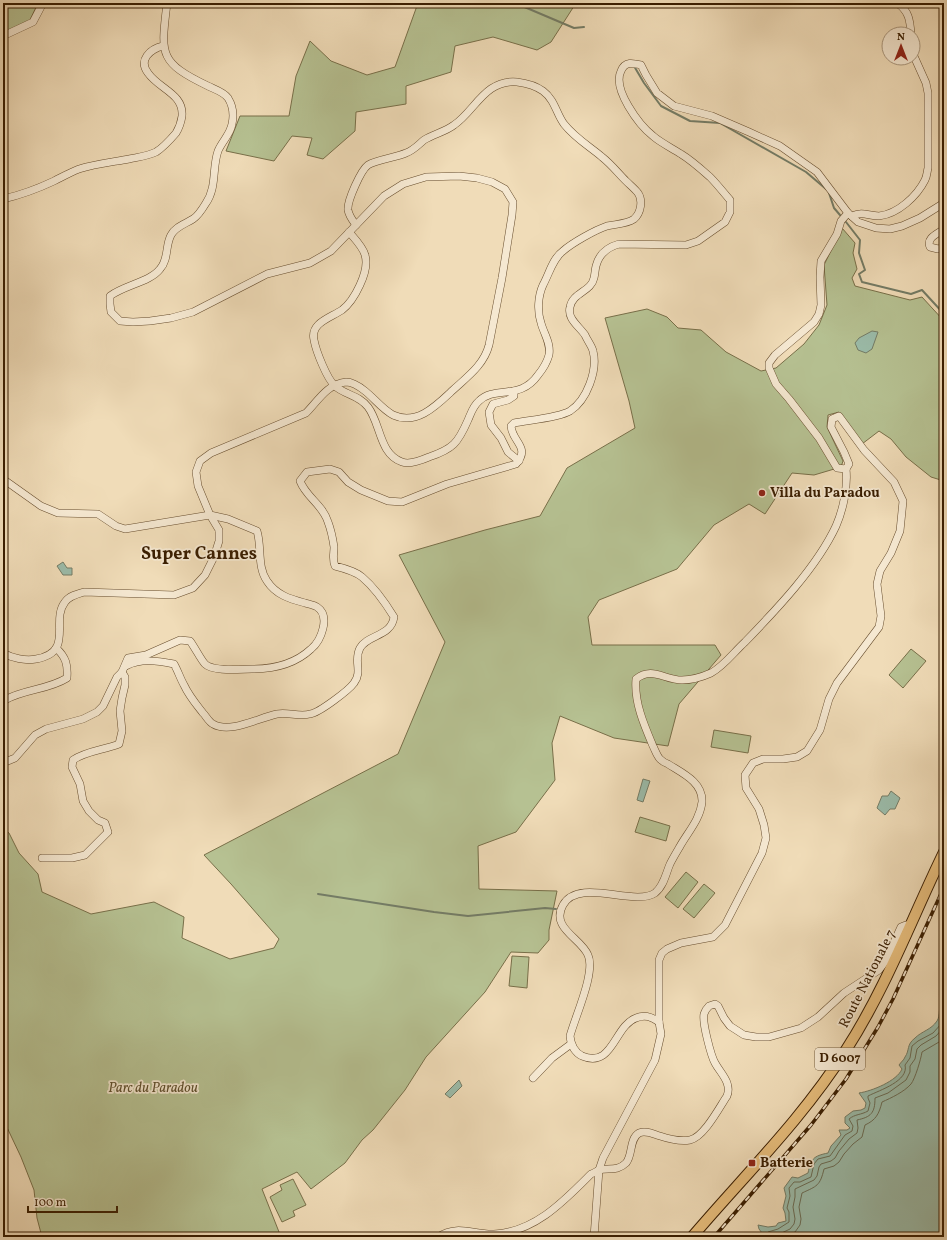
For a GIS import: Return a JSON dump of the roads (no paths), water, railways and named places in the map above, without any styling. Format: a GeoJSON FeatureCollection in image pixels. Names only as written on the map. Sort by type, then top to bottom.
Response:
{"type":"FeatureCollection","features":[{"type":"Feature","properties":{"kind":"main road","name":"Route Nationale 7"},"geometry":{"type":"LineString","coordinates":[[692,1237],[793,1121],[846,1050],[874,1001],[944,852]]}},
{"type":"Feature","properties":{"kind":"main road","name":"D 6007"},"geometry":{"type":"LineString","coordinates":[[699,1237],[742,1189],[850,1052],[877,1003],[944,861]]}},
{"type":"Feature","properties":{"kind":"street"},"geometry":{"type":"LineString","coordinates":[[3,36],[33,22],[43,3]]}},
{"type":"Feature","properties":{"kind":"street"},"geometry":{"type":"LineString","coordinates":[[3,653],[27,660],[45,657],[56,648],[60,635],[60,614],[64,602],[73,595],[84,592],[174,595],[193,588],[205,575],[214,557],[219,541],[219,530],[210,515],[198,486],[196,472],[200,461],[211,453],[306,413],[318,402],[326,390],[334,385],[348,382],[359,386],[392,414],[404,418],[415,417],[426,413],[437,405],[478,367],[486,354],[489,345],[502,278],[513,202],[505,189],[492,182],[477,178],[459,176],[426,177],[403,184],[384,196],[331,251],[310,263],[267,274],[193,312],[171,318],[144,322],[120,321],[116,318],[111,312],[110,296],[153,276],[161,269],[166,259],[171,235],[180,226],[194,219],[207,202],[213,187],[218,150],[229,135],[232,124],[233,108],[227,96],[178,70],[165,55],[163,36],[167,3]]}},
{"type":"Feature","properties":{"kind":"street"},"geometry":{"type":"LineString","coordinates":[[897,3],[908,13],[910,26]]}},
{"type":"Feature","properties":{"kind":"street"},"geometry":{"type":"LineString","coordinates":[[3,199],[20,196],[79,169],[156,152],[169,141],[177,131],[181,122],[182,110],[177,99],[171,92],[158,84],[147,73],[144,62],[146,54],[156,47],[163,46]]}},
{"type":"Feature","properties":{"kind":"street"},"geometry":{"type":"LineString","coordinates":[[3,763],[15,758],[35,735],[46,729],[83,719],[97,712],[103,706],[117,677],[133,662],[146,660],[174,664],[179,671],[190,698],[211,723],[221,727],[237,726],[279,714],[311,714],[325,706],[354,684],[359,674],[357,657],[360,647],[387,630],[393,624],[394,617],[385,603],[361,576],[335,566],[333,560],[334,548],[328,522],[323,510],[303,488],[300,481],[307,472],[330,469],[339,472],[348,482],[361,490],[388,501],[402,502],[447,484],[516,464],[521,457],[522,452],[520,444],[511,432],[511,426],[514,423],[558,415],[571,410],[582,399],[590,385],[594,367],[593,351],[584,334],[571,318],[570,307],[575,296],[590,287],[594,279],[596,264],[604,252],[611,246],[619,244],[686,245],[698,241],[725,222],[730,212],[730,200],[710,177],[682,154],[654,138],[643,127],[622,93],[620,72],[624,65],[630,62],[642,65],[657,93],[674,106],[712,116],[780,146],[818,172],[850,214],[858,222],[876,228],[890,229],[902,226],[920,218],[944,203]]}},
{"type":"Feature","properties":{"kind":"street"},"geometry":{"type":"LineString","coordinates":[[846,470],[837,468],[819,438],[776,384],[769,368],[769,363],[775,355],[814,322],[819,314],[821,305],[821,261],[837,234],[841,221],[850,214],[859,213],[879,216],[889,214],[900,208],[918,191],[926,179],[928,168],[928,93],[926,82],[919,66]]}},
{"type":"Feature","properties":{"kind":"street"},"geometry":{"type":"LineString","coordinates":[[349,232],[365,254],[366,265],[362,279],[355,295],[344,308],[323,321],[315,329],[313,337],[329,378],[334,385],[361,399],[367,406],[378,426],[384,447],[392,457],[404,463],[419,461],[449,449],[460,437],[474,406],[480,399],[487,395],[514,392],[524,388],[535,380],[544,367],[549,354],[548,339],[540,322],[538,307],[540,291],[559,254],[569,245],[606,227],[633,220],[639,212],[641,205],[640,195],[602,157],[572,134],[561,120],[554,103],[543,92],[528,85],[515,82],[504,83],[492,88],[478,99],[469,112],[454,125],[425,140],[414,149],[403,154],[369,164],[362,173],[349,201],[348,211],[351,219],[356,225]]}},
{"type":"Feature","properties":{"kind":"street"},"geometry":{"type":"LineString","coordinates":[[944,229],[929,240],[930,247],[938,249],[944,248]]}},
{"type":"Feature","properties":{"kind":"street"},"geometry":{"type":"LineString","coordinates":[[514,392],[514,396],[508,400],[493,404],[489,412],[492,426],[501,438],[508,452],[519,461]]}},
{"type":"Feature","properties":{"kind":"street"},"geometry":{"type":"LineString","coordinates":[[594,1237],[599,1170],[608,1148],[655,1060],[661,1034],[659,1022],[659,960],[662,953],[667,949],[681,943],[713,937],[725,925],[762,853],[766,838],[764,825],[759,809],[746,788],[745,775],[753,763],[763,759],[797,757],[807,751],[820,730],[829,699],[837,683],[879,627],[881,616],[877,584],[880,571],[891,553],[900,531],[903,501],[894,482],[864,450],[839,416],[832,419],[831,427],[849,464],[846,470],[847,477],[840,516],[829,539],[811,566],[775,611],[726,662],[711,672],[695,679],[680,680],[650,673],[642,674],[636,679],[635,691],[637,702],[646,729],[660,759],[695,782],[700,791],[702,802],[696,823],[671,862],[661,886],[654,893],[646,896],[590,893],[576,895],[567,900],[562,906],[560,920],[565,930],[582,946],[588,955],[590,966],[588,979],[570,1036],[571,1044],[574,1050],[580,1055],[588,1058],[597,1058],[606,1054],[630,1020],[642,1016],[650,1016],[659,1022]]}},
{"type":"Feature","properties":{"kind":"street"},"geometry":{"type":"LineString","coordinates":[[3,479],[41,506],[52,511],[58,513],[98,514],[116,526],[125,529],[210,515],[228,519],[257,531],[260,539],[262,571],[267,582],[282,596],[317,607],[324,616],[324,629],[313,648],[305,655],[284,665],[267,669],[217,668],[205,664],[190,641],[180,640],[146,655],[128,658],[124,669],[125,684],[120,711],[122,731],[119,744],[110,748],[79,756],[73,760],[72,767],[80,784],[83,801],[89,811],[98,820],[105,824],[108,832],[85,855],[72,858],[42,858]]}},
{"type":"Feature","properties":{"kind":"street"},"geometry":{"type":"LineString","coordinates":[[3,705],[5,700],[15,694],[57,684],[67,678],[68,668],[62,653],[56,648]]}},
{"type":"Feature","properties":{"kind":"street"},"geometry":{"type":"LineString","coordinates":[[438,1237],[453,1230],[494,1234],[504,1233],[537,1222],[547,1215],[591,1174],[599,1170],[620,1167],[626,1162],[633,1140],[637,1134],[644,1132],[677,1140],[691,1140],[702,1133],[729,1091],[729,1085],[714,1062],[704,1028],[704,1015],[708,1006],[715,1004],[718,1006],[730,1026],[744,1035],[769,1037],[801,1028],[818,1017],[844,993],[879,970],[885,962],[901,927],[906,925],[910,926]]}},
{"type":"Feature","properties":{"kind":"street"},"geometry":{"type":"LineString","coordinates":[[533,1078],[552,1058],[571,1044]]}},
{"type":"Feature","properties":{"kind":"water"},"geometry":{"type":"Polygon","coordinates":[[[872,331],[878,332],[872,349],[866,353],[858,350],[855,343],[859,338],[872,331]]]}},
{"type":"Feature","properties":{"kind":"water"},"geometry":{"type":"Polygon","coordinates":[[[63,562],[67,568],[72,568],[72,575],[63,575],[57,566],[63,562]]]}},
{"type":"Feature","properties":{"kind":"water"},"geometry":{"type":"Polygon","coordinates":[[[643,779],[650,781],[643,802],[637,800],[643,779]]]}},
{"type":"Feature","properties":{"kind":"water"},"geometry":{"type":"Polygon","coordinates":[[[891,791],[900,798],[895,809],[890,809],[885,815],[877,808],[882,796],[888,796],[891,791]]]}},
{"type":"Feature","properties":{"kind":"water"},"geometry":{"type":"Polygon","coordinates":[[[944,1001],[944,1237],[765,1237],[758,1225],[768,1227],[776,1226],[778,1223],[786,1221],[783,1208],[786,1196],[784,1188],[792,1177],[798,1178],[808,1173],[812,1161],[819,1155],[828,1153],[831,1146],[841,1135],[839,1130],[847,1130],[850,1128],[845,1123],[845,1117],[853,1111],[865,1108],[866,1103],[859,1093],[884,1085],[895,1078],[902,1069],[899,1065],[904,1059],[910,1043],[935,1024],[944,1001]]]}},
{"type":"Feature","properties":{"kind":"water"},"geometry":{"type":"Polygon","coordinates":[[[459,1080],[462,1086],[450,1098],[445,1094],[459,1080]]]}},
{"type":"Feature","properties":{"kind":"waterway"},"geometry":{"type":"LineString","coordinates":[[515,3],[574,28],[584,27]]}},
{"type":"Feature","properties":{"kind":"waterway"},"geometry":{"type":"LineString","coordinates":[[634,66],[644,83],[661,106],[690,121],[720,123],[806,172],[826,189]]}},
{"type":"Feature","properties":{"kind":"waterway"},"geometry":{"type":"LineString","coordinates":[[829,193],[834,208],[840,215]]}},
{"type":"Feature","properties":{"kind":"waterway"},"geometry":{"type":"LineString","coordinates":[[846,222],[860,240],[859,253],[865,270],[859,274],[862,282],[911,294],[922,290],[944,314]]}},
{"type":"Feature","properties":{"kind":"waterway"},"geometry":{"type":"LineString","coordinates":[[318,894],[468,916],[545,908],[556,909]]}},
{"type":"Feature","properties":{"kind":"railway"},"geometry":{"type":"LineString","coordinates":[[714,1237],[811,1125],[846,1079],[878,1027],[893,999],[944,887]]}},
{"type":"Feature","properties":{"kind":"place","name":"Villa du Paradou"},"geometry":{"type":"Point","coordinates":[762,493]}},
{"type":"Feature","properties":{"kind":"place","name":"Batterie"},"geometry":{"type":"Point","coordinates":[752,1163]}},
{"type":"Feature","properties":{"kind":"district","name":"Super Cannes"},"geometry":{"type":"Point","coordinates":[199,554]}},
{"type":"Feature","properties":{"kind":"park label","name":"Parc du Paradou"},"geometry":{"type":"Point","coordinates":[153,1088]}}]}
